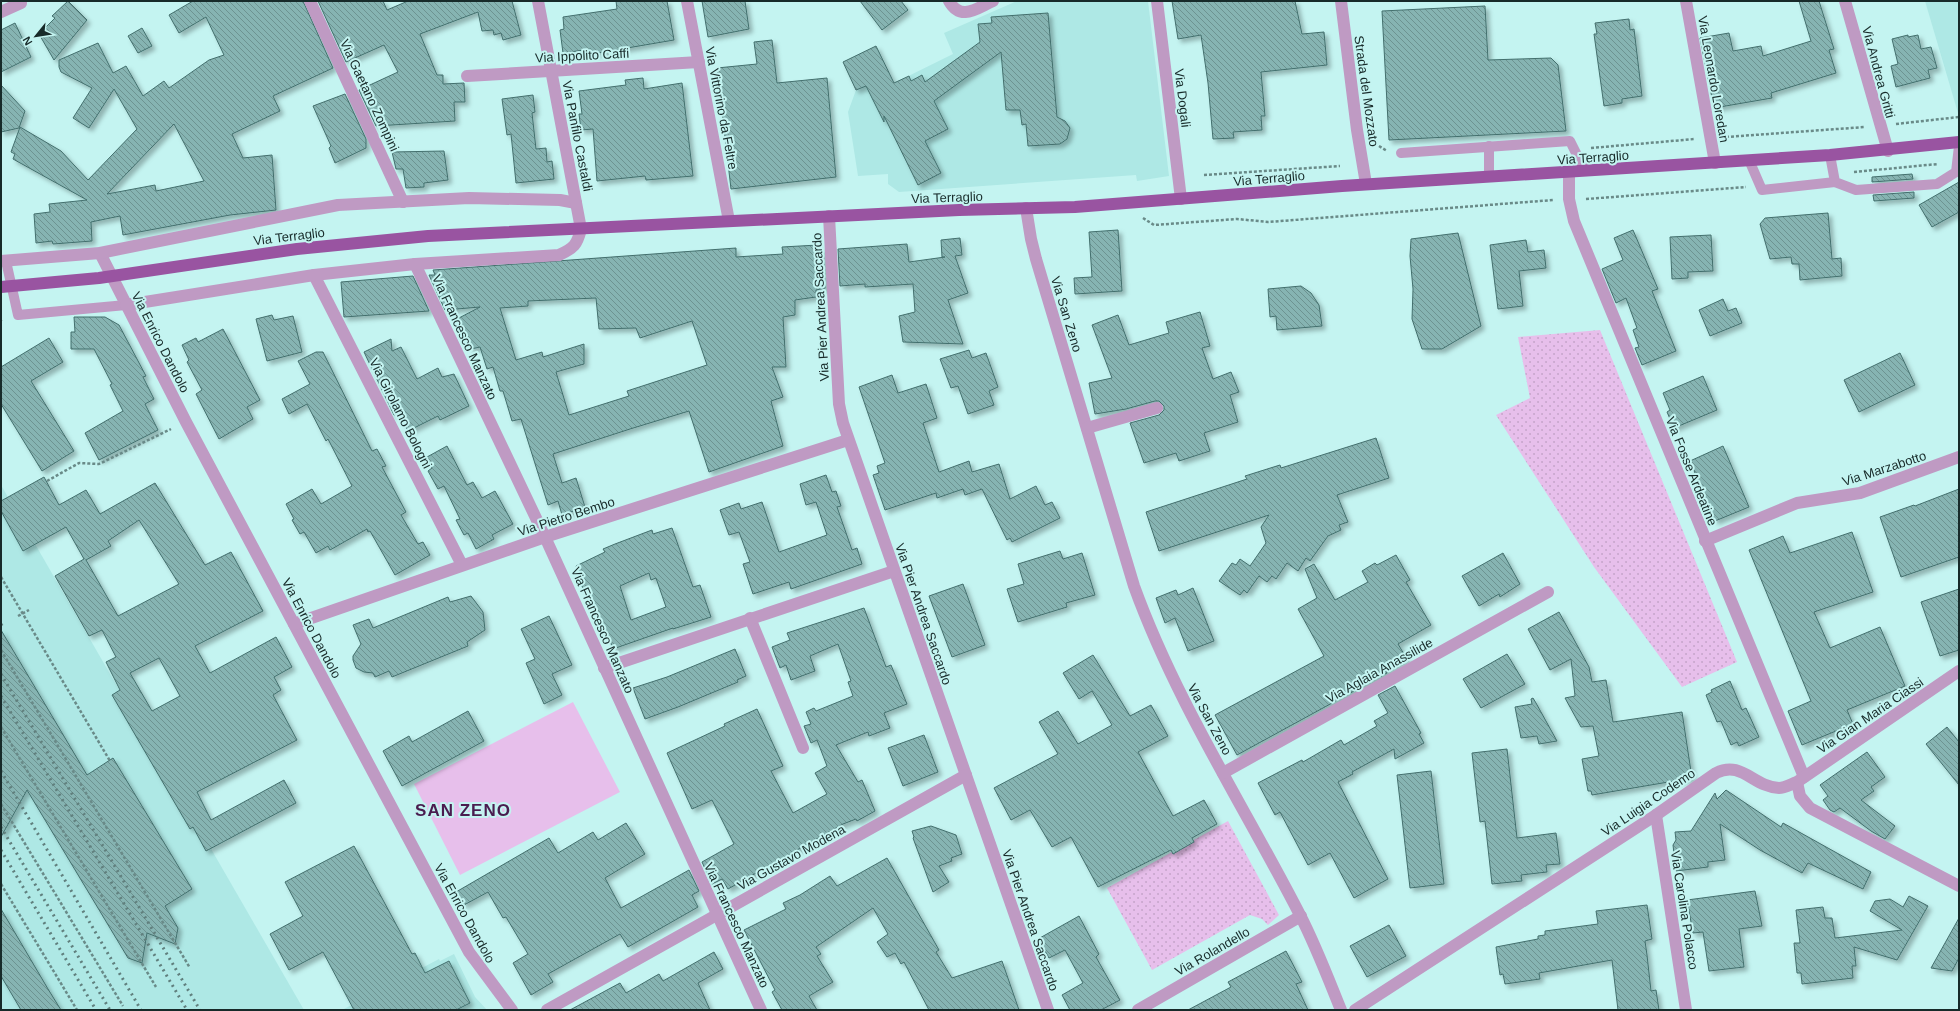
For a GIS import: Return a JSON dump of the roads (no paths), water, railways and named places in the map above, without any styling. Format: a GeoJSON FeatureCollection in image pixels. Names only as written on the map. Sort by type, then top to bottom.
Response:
{"type":"FeatureCollection","features":[{"type":"Feature","properties":{"kind":"main road","name":"Via Terraglio"},"geometry":{"type":"LineString","coordinates":[[1,287],[99,278],[241,256],[428,236],[829,216],[1118,204],[1366,184],[1830,155],[1959,142]]}},
{"type":"Feature","properties":{"kind":"street","name":"Via Gaetano Zompini"},"geometry":{"type":"LineString","coordinates":[[310,1],[404,202]]}},
{"type":"Feature","properties":{"kind":"street","name":"Via Panfilo Castaldi"},"geometry":{"type":"LineString","coordinates":[[538,1],[581,229]]}},
{"type":"Feature","properties":{"kind":"street","name":"Via Vittorino da Feltre"},"geometry":{"type":"LineString","coordinates":[[687,1],[729,221]]}},
{"type":"Feature","properties":{"kind":"street"},"geometry":{"type":"LineString","coordinates":[[949,1],[955,10],[961,13],[969,12],[993,1]]}},
{"type":"Feature","properties":{"kind":"street","name":"Via Dogali"},"geometry":{"type":"LineString","coordinates":[[1157,1],[1181,199]]}},
{"type":"Feature","properties":{"kind":"street","name":"Strada del Mozzato"},"geometry":{"type":"LineString","coordinates":[[1341,1],[1357,130],[1366,184]]}},
{"type":"Feature","properties":{"kind":"street","name":"Via Leonardo Loredan"},"geometry":{"type":"LineString","coordinates":[[1686,1],[1715,162]]}},
{"type":"Feature","properties":{"kind":"street","name":"Via Andrea Gritti"},"geometry":{"type":"LineString","coordinates":[[1845,1],[1888,150]]}},
{"type":"Feature","properties":{"kind":"street"},"geometry":{"type":"LineString","coordinates":[[1,12],[21,3]]}},
{"type":"Feature","properties":{"kind":"street","name":"Via Ippolito Caffi"},"geometry":{"type":"LineString","coordinates":[[467,76],[699,62]]}},
{"type":"Feature","properties":{"kind":"street","name":"Via Fosse Ardeatine"},"geometry":{"type":"LineString","coordinates":[[1569,172],[1570,210],[1800,779]]}},
{"type":"Feature","properties":{"kind":"street","name":"Via Terraglio"},"geometry":{"type":"LineString","coordinates":[[3,261],[100,253],[338,205],[469,198],[560,200],[576,203]]}},
{"type":"Feature","properties":{"kind":"street","name":"Via San Zeno"},"geometry":{"type":"LineString","coordinates":[[1026,208],[1031,239],[1134,586],[1148,624],[1175,682],[1301,916],[1341,1010]]}},
{"type":"Feature","properties":{"kind":"street","name":"Via Pier Andrea Saccardo"},"geometry":{"type":"LineString","coordinates":[[829,216],[839,404],[848,440],[1048,1010]]}},
{"type":"Feature","properties":{"kind":"street"},"geometry":{"type":"LineString","coordinates":[[126,305],[314,275],[415,264],[559,254],[570,250],[578,241],[581,229]]}},
{"type":"Feature","properties":{"kind":"street","name":"Via Enrico Dandolo"},"geometry":{"type":"LineString","coordinates":[[100,253],[186,422],[469,952],[512,1010]]}},
{"type":"Feature","properties":{"kind":"street","name":"Via Francesco Manzato"},"geometry":{"type":"LineString","coordinates":[[415,264],[545,537],[717,915],[762,1010]]}},
{"type":"Feature","properties":{"kind":"street","name":"Via Girolamo Bologni"},"geometry":{"type":"LineString","coordinates":[[314,275],[462,565]]}},
{"type":"Feature","properties":{"kind":"street"},"geometry":{"type":"LineString","coordinates":[[1087,428],[1157,408]]}},
{"type":"Feature","properties":{"kind":"street","name":"Via Pietro Bembo"},"geometry":{"type":"LineString","coordinates":[[294,624],[545,537],[848,440]]}},
{"type":"Feature","properties":{"kind":"street","name":"Via Marzabotto"},"geometry":{"type":"LineString","coordinates":[[1705,541],[1797,503],[1860,493],[1959,457]]}},
{"type":"Feature","properties":{"kind":"street"},"geometry":{"type":"LineString","coordinates":[[604,668],[894,571]]}},
{"type":"Feature","properties":{"kind":"street","name":"Via Aglaia Anassilide"},"geometry":{"type":"LineString","coordinates":[[1223,773],[1548,592]]}},
{"type":"Feature","properties":{"kind":"street"},"geometry":{"type":"LineString","coordinates":[[750,618],[803,748]]}},
{"type":"Feature","properties":{"kind":"street","name":"Via Gian Maria Ciassi"},"geometry":{"type":"LineString","coordinates":[[1800,779],[1959,671]]}},
{"type":"Feature","properties":{"kind":"street","name":"Via Luigia Codemo"},"geometry":{"type":"LineString","coordinates":[[1355,1010],[1656,815],[1716,773],[1724,769],[1733,769],[1742,772],[1765,786],[1780,788],[1800,779]]}},
{"type":"Feature","properties":{"kind":"street","name":"Via Gustavo Modena"},"geometry":{"type":"LineString","coordinates":[[546,1010],[966,775]]}},
{"type":"Feature","properties":{"kind":"street"},"geometry":{"type":"LineString","coordinates":[[1800,779],[1800,796],[1810,808],[1959,886]]}},
{"type":"Feature","properties":{"kind":"street","name":"Via Carolina Polacco"},"geometry":{"type":"LineString","coordinates":[[1656,815],[1686,1010]]}},
{"type":"Feature","properties":{"kind":"street","name":"Via Rolandello"},"geometry":{"type":"LineString","coordinates":[[1138,1010],[1301,916]]}},
{"type":"Feature","properties":{"kind":"lane"},"geometry":{"type":"LineString","coordinates":[[1402,153],[1570,141],[1584,171]]}},
{"type":"Feature","properties":{"kind":"lane"},"geometry":{"type":"LineString","coordinates":[[1489,146],[1489,176]]}},
{"type":"Feature","properties":{"kind":"lane"},"geometry":{"type":"LineString","coordinates":[[1749,160],[1762,190],[1835,182],[1856,190],[1937,184],[1956,172],[1959,146]]}},
{"type":"Feature","properties":{"kind":"lane"},"geometry":{"type":"LineString","coordinates":[[1830,155],[1835,182]]}},
{"type":"Feature","properties":{"kind":"lane"},"geometry":{"type":"LineString","coordinates":[[3,261],[18,315],[126,305]]}},
{"type":"Feature","properties":{"kind":"railway"},"geometry":{"type":"LineString","coordinates":[[1,624],[4,629]]}},
{"type":"Feature","properties":{"kind":"railway"},"geometry":{"type":"LineString","coordinates":[[1,674],[200,1010]]}},
{"type":"Feature","properties":{"kind":"railway"},"geometry":{"type":"LineString","coordinates":[[1,696],[187,1010]]}},
{"type":"Feature","properties":{"kind":"railway"},"geometry":{"type":"LineString","coordinates":[[1,771],[141,1010]]}},
{"type":"Feature","properties":{"kind":"railway"},"geometry":{"type":"LineString","coordinates":[[1,827],[110,1010]]}},
{"type":"Feature","properties":{"kind":"railway"},"geometry":{"type":"LineString","coordinates":[[1,850],[96,1010]]}},
{"type":"Feature","properties":{"kind":"district","name":"SAN ZENO"},"geometry":{"type":"Point","coordinates":[463,810]}}]}
